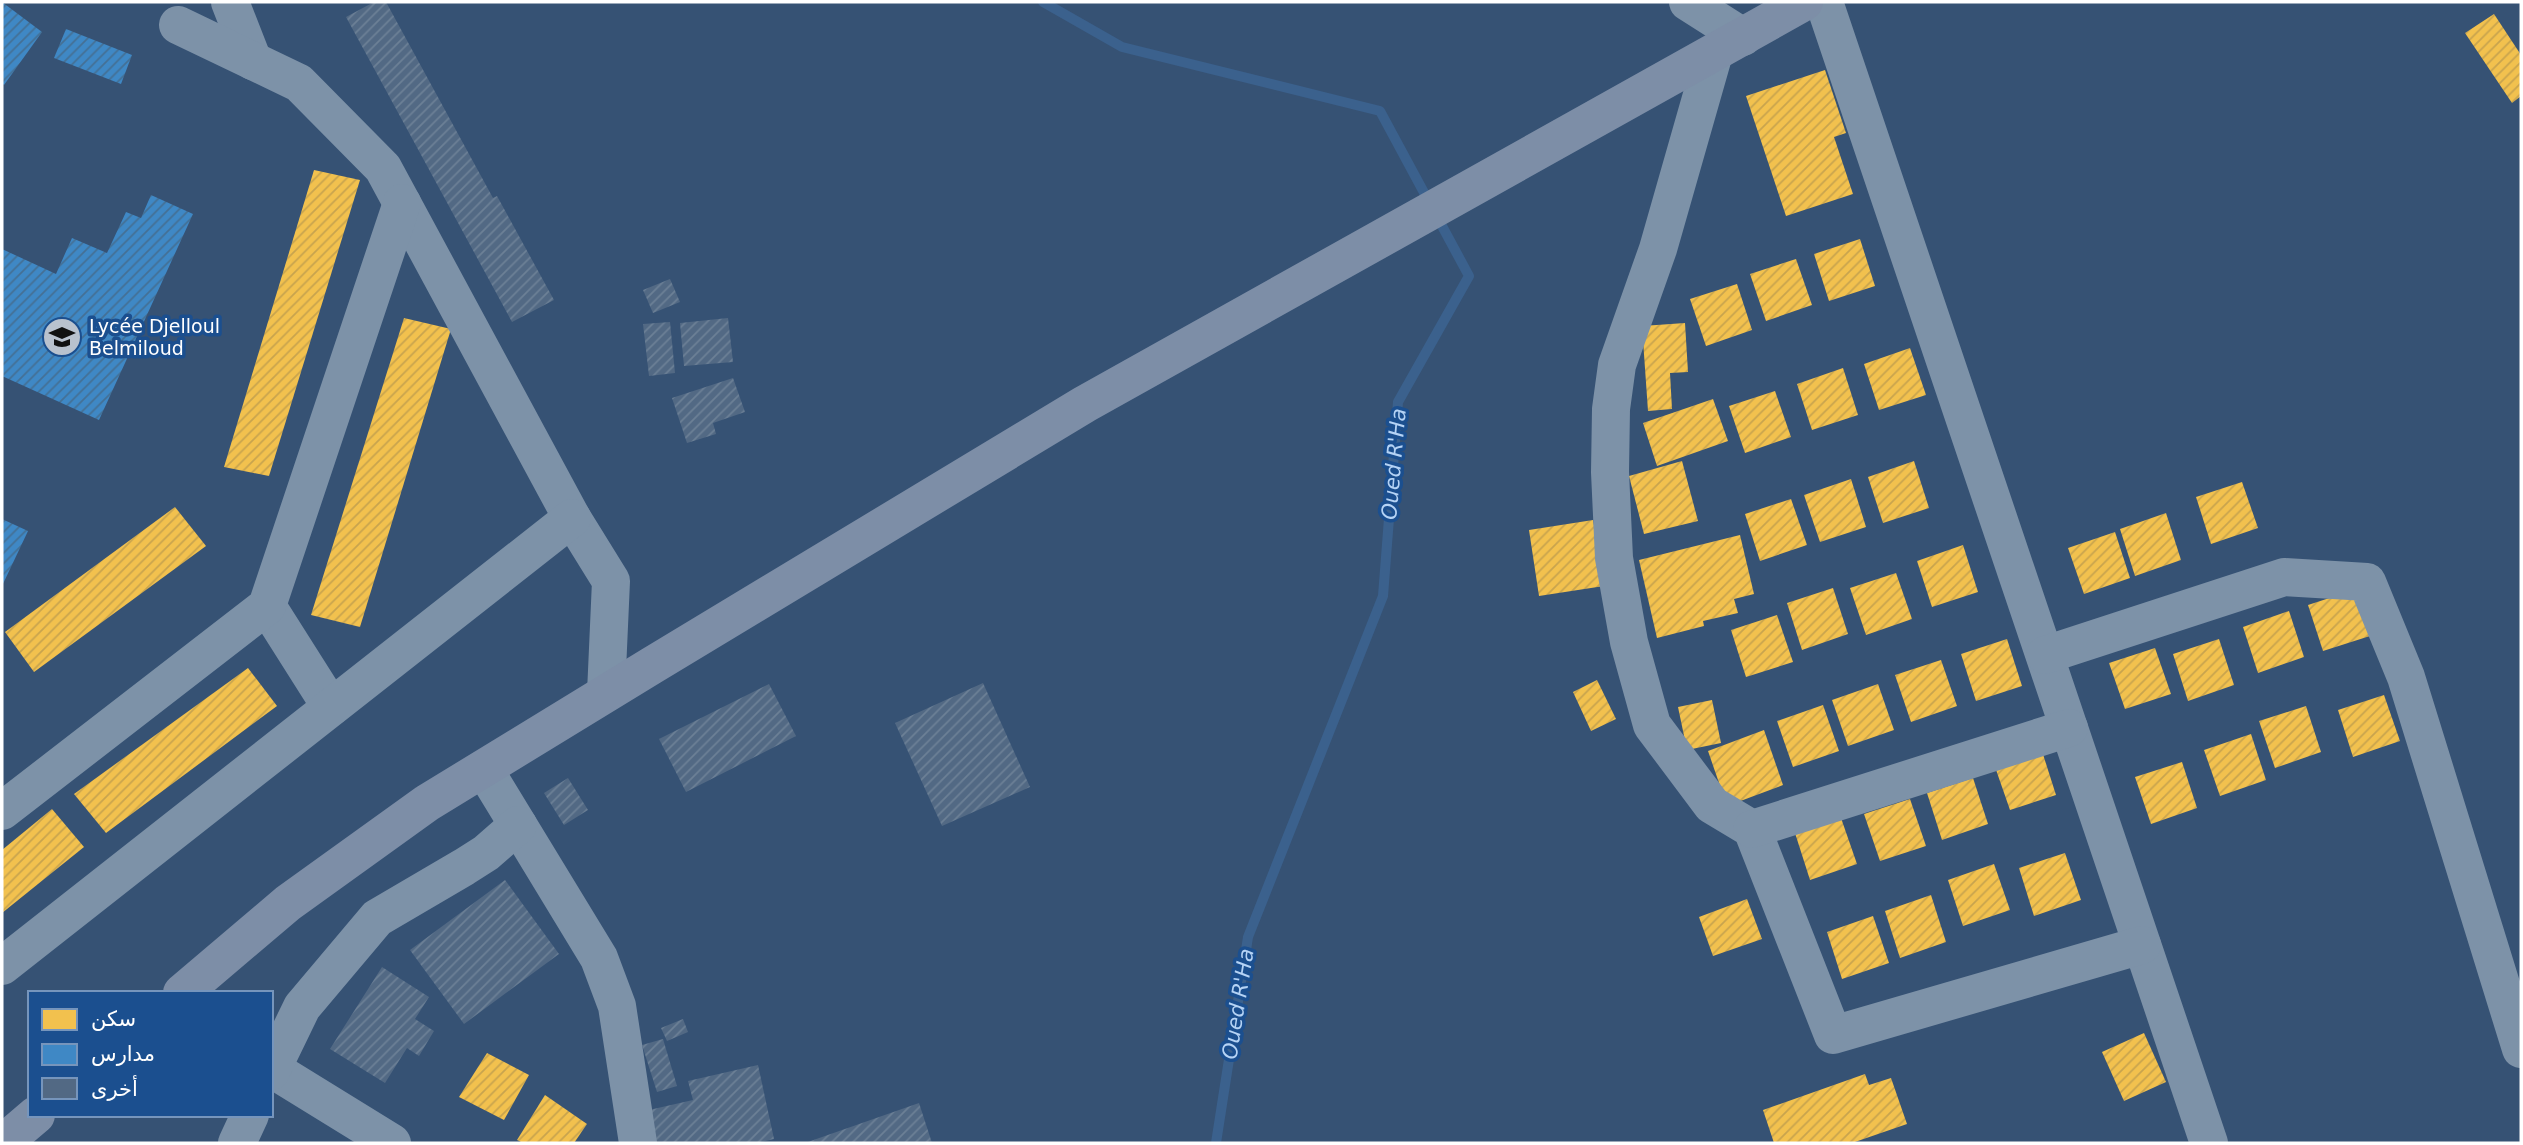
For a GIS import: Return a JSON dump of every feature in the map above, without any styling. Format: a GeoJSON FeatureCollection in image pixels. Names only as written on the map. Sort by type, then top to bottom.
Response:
{"type":"FeatureCollection","features":[{"type":"Feature","properties":{"kind":"main road"},"geometry":{"type":"LineString","coordinates":[[183,991],[288,903],[427,803],[606,693],[1086,404],[1804,2]]}},
{"type":"Feature","properties":{"kind":"main road"},"geometry":{"type":"LineString","coordinates":[[3,1143],[34,1117]]}},
{"type":"Feature","properties":{"kind":"street"},"geometry":{"type":"LineString","coordinates":[[230,2],[253,61]]}},
{"type":"Feature","properties":{"kind":"street"},"geometry":{"type":"LineString","coordinates":[[1688,2],[1728,45],[1617,365],[1611,409],[1610,472],[1614,558],[1629,642],[1652,726],[1713,804],[1752,829],[1833,1035],[2141,945]]}},
{"type":"Feature","properties":{"kind":"street"},"geometry":{"type":"LineString","coordinates":[[1824,2],[2209,1143]]}},
{"type":"Feature","properties":{"kind":"street"},"geometry":{"type":"LineString","coordinates":[[178,25],[299,83],[383,168],[572,518],[611,581],[606,693]]}},
{"type":"Feature","properties":{"kind":"street"},"geometry":{"type":"LineString","coordinates":[[2,811],[267,606],[402,203]]}},
{"type":"Feature","properties":{"kind":"street"},"geometry":{"type":"LineString","coordinates":[[2,966],[572,518]]}},
{"type":"Feature","properties":{"kind":"street"},"geometry":{"type":"LineString","coordinates":[[2045,655],[2284,577],[2367,582],[2406,677],[2521,1049]]}},
{"type":"Feature","properties":{"kind":"street"},"geometry":{"type":"LineString","coordinates":[[267,606],[331,707]]}},
{"type":"Feature","properties":{"kind":"street"},"geometry":{"type":"LineString","coordinates":[[1752,829],[2069,728]]}},
{"type":"Feature","properties":{"kind":"street"},"geometry":{"type":"LineString","coordinates":[[484,769],[599,958],[617,1006],[638,1143]]}},
{"type":"Feature","properties":{"kind":"street"},"geometry":{"type":"LineString","coordinates":[[273,1068],[302,1007],[377,918],[486,853],[518,825]]}},
{"type":"Feature","properties":{"kind":"street"},"geometry":{"type":"LineString","coordinates":[[273,1071],[392,1143]]}},
{"type":"Feature","properties":{"kind":"street"},"geometry":{"type":"LineString","coordinates":[[237,1143],[249,1117]]}},
{"type":"Feature","properties":{"kind":"building: سكن"},"geometry":{"type":"Polygon","coordinates":[[[2494,14],[2521,55],[2521,96],[2512,103],[2465,33],[2494,14]]]}},
{"type":"Feature","properties":{"kind":"building: سكن"},"geometry":{"type":"Polygon","coordinates":[[[1825,70],[1846,133],[1834,137],[1853,194],[1786,216],[1746,96],[1825,70]]]}},
{"type":"Feature","properties":{"kind":"building: سكن"},"geometry":{"type":"Polygon","coordinates":[[[314,170],[360,180],[269,476],[224,467],[314,170]]]}},
{"type":"Feature","properties":{"kind":"building: سكن"},"geometry":{"type":"Polygon","coordinates":[[[1860,239],[1875,286],[1829,301],[1814,254],[1860,239]]]}},
{"type":"Feature","properties":{"kind":"building: سكن"},"geometry":{"type":"Polygon","coordinates":[[[1796,259],[1812,305],[1766,321],[1750,274],[1796,259]]]}},
{"type":"Feature","properties":{"kind":"building: سكن"},"geometry":{"type":"Polygon","coordinates":[[[1737,284],[1752,330],[1706,346],[1690,299],[1737,284]]]}},
{"type":"Feature","properties":{"kind":"building: سكن"},"geometry":{"type":"Polygon","coordinates":[[[404,318],[451,329],[360,627],[311,615],[404,318]]]}},
{"type":"Feature","properties":{"kind":"building: سكن"},"geometry":{"type":"Polygon","coordinates":[[[1685,323],[1688,372],[1670,373],[1672,409],[1648,411],[1642,326],[1685,323]]]}},
{"type":"Feature","properties":{"kind":"building: سكن"},"geometry":{"type":"Polygon","coordinates":[[[1910,348],[1926,395],[1879,410],[1864,364],[1910,348]]]}},
{"type":"Feature","properties":{"kind":"building: سكن"},"geometry":{"type":"Polygon","coordinates":[[[1843,368],[1858,415],[1812,430],[1797,384],[1843,368]]]}},
{"type":"Feature","properties":{"kind":"building: سكن"},"geometry":{"type":"Polygon","coordinates":[[[1775,391],[1791,437],[1745,453],[1729,406],[1775,391]]]}},
{"type":"Feature","properties":{"kind":"building: سكن"},"geometry":{"type":"Polygon","coordinates":[[[1713,399],[1728,441],[1657,466],[1643,423],[1713,399]]]}},
{"type":"Feature","properties":{"kind":"building: سكن"},"geometry":{"type":"Polygon","coordinates":[[[1682,461],[1698,521],[1644,534],[1629,476],[1682,461]]]}},
{"type":"Feature","properties":{"kind":"building: سكن"},"geometry":{"type":"Polygon","coordinates":[[[1914,461],[1929,508],[1883,523],[1868,477],[1914,461]]]}},
{"type":"Feature","properties":{"kind":"building: سكن"},"geometry":{"type":"Polygon","coordinates":[[[1851,479],[1866,527],[1820,542],[1804,495],[1851,479]]]}},
{"type":"Feature","properties":{"kind":"building: سكن"},"geometry":{"type":"Polygon","coordinates":[[[2242,482],[2258,528],[2211,544],[2196,497],[2242,482]]]}},
{"type":"Feature","properties":{"kind":"building: سكن"},"geometry":{"type":"Polygon","coordinates":[[[1791,499],[1807,545],[1760,561],[1745,514],[1791,499]]]}},
{"type":"Feature","properties":{"kind":"building: سكن"},"geometry":{"type":"Polygon","coordinates":[[[175,507],[206,546],[34,672],[5,632],[175,507]]]}},
{"type":"Feature","properties":{"kind":"building: سكن"},"geometry":{"type":"Polygon","coordinates":[[[2166,513],[2181,560],[2135,576],[2120,529],[2166,513]]]}},
{"type":"Feature","properties":{"kind":"building: سكن"},"geometry":{"type":"Polygon","coordinates":[[[1593,520],[1604,586],[1539,596],[1529,530],[1593,520]]]}},
{"type":"Feature","properties":{"kind":"building: سكن"},"geometry":{"type":"Polygon","coordinates":[[[2115,532],[2130,578],[2084,594],[2068,548],[2115,532]]]}},
{"type":"Feature","properties":{"kind":"building: سكن"},"geometry":{"type":"Polygon","coordinates":[[[1740,535],[1754,594],[1734,599],[1738,613],[1703,621],[1704,626],[1657,638],[1639,560],[1740,535]]]}},
{"type":"Feature","properties":{"kind":"building: سكن"},"geometry":{"type":"Polygon","coordinates":[[[1963,545],[1978,592],[1932,607],[1917,561],[1963,545]]]}},
{"type":"Feature","properties":{"kind":"building: سكن"},"geometry":{"type":"Polygon","coordinates":[[[1896,573],[1912,619],[1866,635],[1850,588],[1896,573]]]}},
{"type":"Feature","properties":{"kind":"building: سكن"},"geometry":{"type":"Polygon","coordinates":[[[1833,588],[1848,634],[1802,650],[1787,603],[1833,588]]]}},
{"type":"Feature","properties":{"kind":"building: سكن"},"geometry":{"type":"Polygon","coordinates":[[[2354,590],[2370,636],[2323,651],[2308,605],[2354,590]]]}},
{"type":"Feature","properties":{"kind":"building: سكن"},"geometry":{"type":"Polygon","coordinates":[[[2289,611],[2304,657],[2258,673],[2243,627],[2289,611]]]}},
{"type":"Feature","properties":{"kind":"building: سكن"},"geometry":{"type":"Polygon","coordinates":[[[1777,615],[1793,662],[1746,677],[1731,630],[1777,615]]]}},
{"type":"Feature","properties":{"kind":"building: سكن"},"geometry":{"type":"Polygon","coordinates":[[[2007,639],[2022,686],[1976,701],[1961,654],[2007,639]]]}},
{"type":"Feature","properties":{"kind":"building: سكن"},"geometry":{"type":"Polygon","coordinates":[[[2219,639],[2234,685],[2188,701],[2173,654],[2219,639]]]}},
{"type":"Feature","properties":{"kind":"building: سكن"},"geometry":{"type":"Polygon","coordinates":[[[2155,648],[2171,694],[2125,709],[2109,663],[2155,648]]]}},
{"type":"Feature","properties":{"kind":"building: سكن"},"geometry":{"type":"Polygon","coordinates":[[[1941,660],[1957,706],[1911,722],[1895,675],[1941,660]]]}},
{"type":"Feature","properties":{"kind":"building: سكن"},"geometry":{"type":"Polygon","coordinates":[[[248,668],[277,706],[106,833],[74,794],[248,668]]]}},
{"type":"Feature","properties":{"kind":"building: سكن"},"geometry":{"type":"Polygon","coordinates":[[[1597,680],[1616,719],[1591,731],[1573,692],[1597,680]]]}},
{"type":"Feature","properties":{"kind":"building: سكن"},"geometry":{"type":"Polygon","coordinates":[[[1878,684],[1894,730],[1848,746],[1832,700],[1878,684]]]}},
{"type":"Feature","properties":{"kind":"building: سكن"},"geometry":{"type":"Polygon","coordinates":[[[2384,695],[2400,741],[2353,757],[2338,710],[2384,695]]]}},
{"type":"Feature","properties":{"kind":"building: سكن"},"geometry":{"type":"Polygon","coordinates":[[[1712,700],[1721,743],[1687,750],[1678,707],[1712,700]]]}},
{"type":"Feature","properties":{"kind":"building: سكن"},"geometry":{"type":"Polygon","coordinates":[[[1823,705],[1839,751],[1793,767],[1777,721],[1823,705]]]}},
{"type":"Feature","properties":{"kind":"building: سكن"},"geometry":{"type":"Polygon","coordinates":[[[2306,706],[2321,752],[2275,768],[2259,721],[2306,706]]]}},
{"type":"Feature","properties":{"kind":"building: سكن"},"geometry":{"type":"Polygon","coordinates":[[[1764,730],[1783,785],[1727,806],[1708,751],[1764,730]]]}},
{"type":"Feature","properties":{"kind":"building: سكن"},"geometry":{"type":"Polygon","coordinates":[[[2251,734],[2266,780],[2220,796],[2204,750],[2251,734]]]}},
{"type":"Feature","properties":{"kind":"building: سكن"},"geometry":{"type":"Polygon","coordinates":[[[2041,748],[2056,795],[2010,810],[1994,764],[2041,748]]]}},
{"type":"Feature","properties":{"kind":"building: سكن"},"geometry":{"type":"Polygon","coordinates":[[[2182,762],[2197,808],[2151,824],[2135,777],[2182,762]]]}},
{"type":"Feature","properties":{"kind":"building: سكن"},"geometry":{"type":"Polygon","coordinates":[[[1973,778],[1988,824],[1942,840],[1927,793],[1973,778]]]}},
{"type":"Feature","properties":{"kind":"building: سكن"},"geometry":{"type":"Polygon","coordinates":[[[1910,799],[1926,846],[1880,861],[1864,814],[1910,799]]]}},
{"type":"Feature","properties":{"kind":"building: سكن"},"geometry":{"type":"Polygon","coordinates":[[[52,809],[84,847],[2,913],[2,850],[52,809]]]}},
{"type":"Feature","properties":{"kind":"building: سكن"},"geometry":{"type":"Polygon","coordinates":[[[1841,818],[1857,864],[1810,880],[1795,833],[1841,818]]]}},
{"type":"Feature","properties":{"kind":"building: سكن"},"geometry":{"type":"Polygon","coordinates":[[[2065,853],[2081,900],[2034,916],[2019,868],[2065,853]]]}},
{"type":"Feature","properties":{"kind":"building: سكن"},"geometry":{"type":"Polygon","coordinates":[[[1994,864],[2010,910],[1963,926],[1948,880],[1994,864]]]}},
{"type":"Feature","properties":{"kind":"building: سكن"},"geometry":{"type":"Polygon","coordinates":[[[1931,895],[1946,942],[1900,958],[1885,911],[1931,895]]]}},
{"type":"Feature","properties":{"kind":"building: سكن"},"geometry":{"type":"Polygon","coordinates":[[[1747,899],[1762,939],[1713,956],[1699,917],[1747,899]]]}},
{"type":"Feature","properties":{"kind":"building: سكن"},"geometry":{"type":"Polygon","coordinates":[[[1873,916],[1889,963],[1842,979],[1827,932],[1873,916]]]}},
{"type":"Feature","properties":{"kind":"building: سكن"},"geometry":{"type":"Polygon","coordinates":[[[2144,1033],[2166,1082],[2124,1101],[2102,1052],[2144,1033]]]}},
{"type":"Feature","properties":{"kind":"building: سكن"},"geometry":{"type":"Polygon","coordinates":[[[487,1053],[529,1075],[504,1120],[459,1097],[487,1053]]]}},
{"type":"Feature","properties":{"kind":"building: سكن"},"geometry":{"type":"Polygon","coordinates":[[[1865,1074],[1869,1085],[1891,1078],[1907,1124],[1852,1143],[1774,1143],[1763,1110],[1865,1074]]]}},
{"type":"Feature","properties":{"kind":"building: سكن"},"geometry":{"type":"Polygon","coordinates":[[[545,1095],[587,1124],[574,1143],[523,1143],[517,1140],[545,1095]]]}},
{"type":"Feature","properties":{"kind":"building: مدارس"},"geometry":{"type":"Polygon","coordinates":[[[2,2],[42,32],[4,85],[2,83],[2,2]]]}},
{"type":"Feature","properties":{"kind":"building: مدارس"},"geometry":{"type":"Polygon","coordinates":[[[66,29],[132,55],[121,84],[54,58],[66,29]]]}},
{"type":"Feature","properties":{"kind":"building: مدارس"},"geometry":{"type":"Polygon","coordinates":[[[151,195],[193,214],[99,420],[2,376],[2,249],[56,274],[72,238],[107,253],[126,212],[141,218],[151,195]]]}},
{"type":"Feature","properties":{"kind":"building: مدارس"},"geometry":{"type":"Polygon","coordinates":[[[2,519],[28,531],[2,586],[2,519]]]}},
{"type":"Feature","properties":{"kind":"building: أخرى"},"geometry":{"type":"Polygon","coordinates":[[[374,2],[386,2],[493,198],[497,196],[554,300],[512,322],[346,17],[374,2]]]}},
{"type":"Feature","properties":{"kind":"building: أخرى"},"geometry":{"type":"Polygon","coordinates":[[[670,279],[680,302],[653,313],[643,290],[670,279]]]}},
{"type":"Feature","properties":{"kind":"building: أخرى"},"geometry":{"type":"Polygon","coordinates":[[[728,318],[733,362],[684,366],[680,323],[728,318]]]}},
{"type":"Feature","properties":{"kind":"building: أخرى"},"geometry":{"type":"Polygon","coordinates":[[[670,322],[675,373],[649,376],[643,324],[670,322]]]}},
{"type":"Feature","properties":{"kind":"building: أخرى"},"geometry":{"type":"Polygon","coordinates":[[[733,378],[745,412],[713,423],[716,434],[687,443],[672,398],[733,378]]]}},
{"type":"Feature","properties":{"kind":"building: أخرى"},"geometry":{"type":"Polygon","coordinates":[[[983,683],[1030,787],[942,826],[895,723],[983,683]]]}},
{"type":"Feature","properties":{"kind":"building: أخرى"},"geometry":{"type":"Polygon","coordinates":[[[769,684],[796,736],[686,792],[659,739],[769,684]]]}},
{"type":"Feature","properties":{"kind":"building: أخرى"},"geometry":{"type":"Polygon","coordinates":[[[568,778],[588,810],[564,825],[544,793],[568,778]]]}},
{"type":"Feature","properties":{"kind":"building: أخرى"},"geometry":{"type":"Polygon","coordinates":[[[505,880],[559,954],[464,1024],[410,950],[505,880]]]}},
{"type":"Feature","properties":{"kind":"building: أخرى"},"geometry":{"type":"Polygon","coordinates":[[[382,967],[429,997],[415,1019],[434,1031],[419,1056],[407,1048],[385,1083],[330,1049],[382,967]]]}},
{"type":"Feature","properties":{"kind":"building: أخرى"},"geometry":{"type":"Polygon","coordinates":[[[683,1019],[688,1032],[667,1041],[661,1028],[683,1019]]]}},
{"type":"Feature","properties":{"kind":"building: أخرى"},"geometry":{"type":"Polygon","coordinates":[[[663,1039],[677,1086],[657,1092],[642,1045],[663,1039]]]}},
{"type":"Feature","properties":{"kind":"building: أخرى"},"geometry":{"type":"Polygon","coordinates":[[[758,1065],[774,1139],[756,1143],[657,1143],[649,1110],[693,1100],[688,1081],[758,1065]]]}},
{"type":"Feature","properties":{"kind":"building: أخرى"},"geometry":{"type":"Polygon","coordinates":[[[919,1103],[932,1143],[805,1143],[919,1103]]]}},
{"type":"Feature","properties":{"kind":"waterway","name":"Oued R'Ha"},"geometry":{"type":"LineString","coordinates":[[1043,2],[1122,47],[1380,111],[1469,276],[1398,402],[1383,596],[1248,937],[1216,1143]]}},
{"type":"Feature","properties":{"kind":"place","name":"Lycée Djelloul Belmiloud"},"geometry":{"type":"Point","coordinates":[62,337]}}]}
